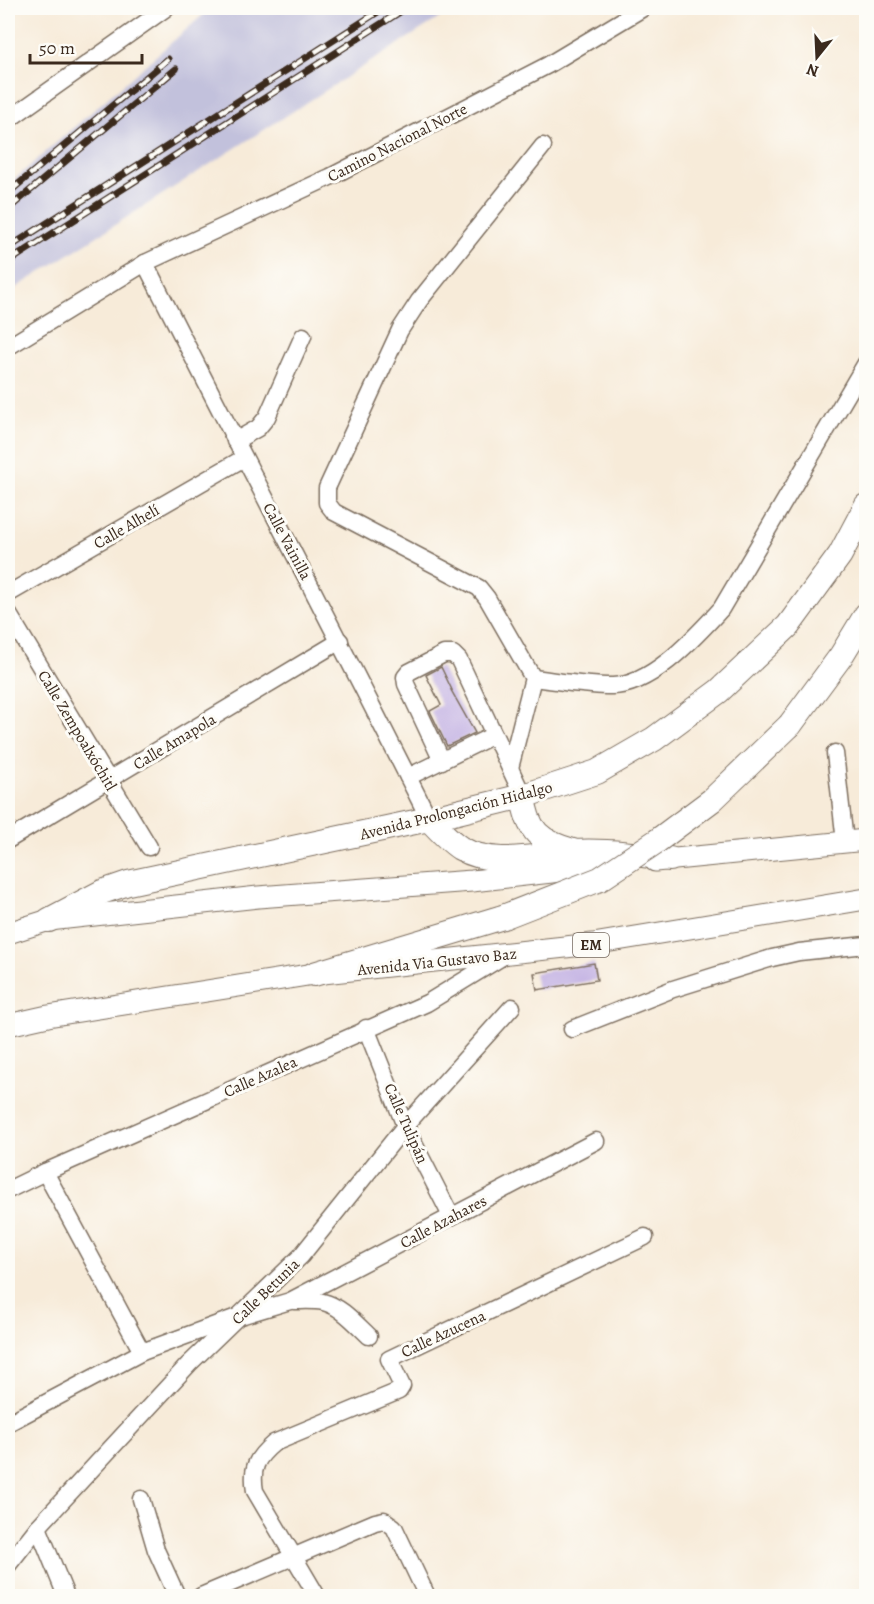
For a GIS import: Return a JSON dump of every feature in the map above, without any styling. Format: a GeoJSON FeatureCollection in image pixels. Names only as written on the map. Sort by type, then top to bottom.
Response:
{"type":"FeatureCollection","features":[{"type":"Feature","properties":{"kind":"highway","name":"Avenida Prolongación Hidalgo"},"geometry":{"type":"LineString","coordinates":[[48,920],[102,892],[128,883],[429,819],[523,796],[597,772],[654,739],[719,691],[788,626],[840,555],[867,506]]}},
{"type":"Feature","properties":{"kind":"highway"},"geometry":{"type":"LineString","coordinates":[[314,975],[503,917],[600,879],[657,841],[712,800],[790,725],[842,656],[867,615]]}},
{"type":"Feature","properties":{"kind":"highway"},"geometry":{"type":"LineString","coordinates":[[523,796],[525,812],[530,825],[538,834],[546,842],[575,852]]}},
{"type":"Feature","properties":{"kind":"highway"},"geometry":{"type":"LineString","coordinates":[[429,819],[460,848],[491,859],[575,852],[625,852],[670,859]]}},
{"type":"Feature","properties":{"kind":"main road"},"geometry":{"type":"LineString","coordinates":[[8,933],[48,920],[258,897],[472,881],[867,840]]}},
{"type":"Feature","properties":{"kind":"main road","name":"Avenida Via Gustavo Baz"},"geometry":{"type":"LineString","coordinates":[[8,1025],[48,1016],[314,975],[593,944],[867,899]]}},
{"type":"Feature","properties":{"kind":"street"},"geometry":{"type":"LineString","coordinates":[[8,119],[166,8]]}},
{"type":"Feature","properties":{"kind":"street","name":"Camino Nacional Norte"},"geometry":{"type":"LineString","coordinates":[[8,347],[145,263],[330,177],[548,65],[643,8]]}},
{"type":"Feature","properties":{"kind":"street"},"geometry":{"type":"LineString","coordinates":[[510,768],[533,678],[488,598],[479,588],[334,512],[327,503],[327,488],[400,330],[419,301],[543,146]]}},
{"type":"Feature","properties":{"kind":"street","name":"Calle Vainilla"},"geometry":{"type":"LineString","coordinates":[[145,263],[429,819]]}},
{"type":"Feature","properties":{"kind":"street"},"geometry":{"type":"LineString","coordinates":[[235,441],[258,428],[267,417],[303,336]]}},
{"type":"Feature","properties":{"kind":"street"},"geometry":{"type":"LineString","coordinates":[[533,678],[613,687],[637,681],[665,664],[688,644],[721,609],[866,363]]}},
{"type":"Feature","properties":{"kind":"street","name":"Calle Alhelí"},"geometry":{"type":"LineString","coordinates":[[8,594],[244,458]]}},
{"type":"Feature","properties":{"kind":"street","name":"Calle Zempoalxóchitl"},"geometry":{"type":"LineString","coordinates":[[8,613],[148,847]]}},
{"type":"Feature","properties":{"kind":"street","name":"Calle Amapola"},"geometry":{"type":"LineString","coordinates":[[8,840],[340,641]]}},
{"type":"Feature","properties":{"kind":"street"},"geometry":{"type":"LineString","coordinates":[[442,761],[406,684],[405,677],[409,672],[444,654],[453,654],[459,660],[523,796]]}},
{"type":"Feature","properties":{"kind":"street"},"geometry":{"type":"LineString","coordinates":[[408,777],[494,735]]}},
{"type":"Feature","properties":{"kind":"street"},"geometry":{"type":"LineString","coordinates":[[836,753],[845,842]]}},
{"type":"Feature","properties":{"kind":"street"},"geometry":{"type":"LineString","coordinates":[[573,1029],[673,989],[772,958],[800,952],[867,945]]}},
{"type":"Feature","properties":{"kind":"street","name":"Calle Azalea"},"geometry":{"type":"LineString","coordinates":[[8,1190],[366,1028],[427,1003],[508,954]]}},
{"type":"Feature","properties":{"kind":"street","name":"Calle Betunia"},"geometry":{"type":"LineString","coordinates":[[8,1565],[38,1527],[189,1364],[301,1256],[405,1126],[512,1007]]}},
{"type":"Feature","properties":{"kind":"street","name":"Calle Tulipán"},"geometry":{"type":"LineString","coordinates":[[366,1028],[405,1126],[451,1216]]}},
{"type":"Feature","properties":{"kind":"street","name":"Calle Azahares"},"geometry":{"type":"LineString","coordinates":[[8,1423],[141,1352],[237,1317],[290,1302],[596,1141]]}},
{"type":"Feature","properties":{"kind":"street"},"geometry":{"type":"LineString","coordinates":[[45,1172],[141,1352]]}},
{"type":"Feature","properties":{"kind":"street","name":"Calle Azucena"},"geometry":{"type":"LineString","coordinates":[[295,1557],[255,1491],[253,1479],[255,1463],[266,1450],[274,1443],[399,1391],[402,1386],[401,1381],[389,1359],[645,1237]]}},
{"type":"Feature","properties":{"kind":"street","name":"Calle Azahares"},"geometry":{"type":"LineString","coordinates":[[290,1302],[315,1301],[336,1307],[369,1336]]}},
{"type":"Feature","properties":{"kind":"street"},"geometry":{"type":"LineString","coordinates":[[141,1499],[156,1550],[177,1596]]}},
{"type":"Feature","properties":{"kind":"street"},"geometry":{"type":"LineString","coordinates":[[201,1596],[384,1520],[394,1527],[427,1596]]}},
{"type":"Feature","properties":{"kind":"street"},"geometry":{"type":"LineString","coordinates":[[38,1527],[66,1596]]}},
{"type":"Feature","properties":{"kind":"street"},"geometry":{"type":"LineString","coordinates":[[295,1557],[317,1596]]}},
{"type":"Feature","properties":{"kind":"shaded area"},"geometry":{"type":"Polygon","coordinates":[[[211,8],[455,8],[8,293],[8,185],[211,8]]]}},
{"type":"Feature","properties":{"kind":"building"},"geometry":{"type":"Polygon","coordinates":[[[441,667],[475,733],[447,746],[430,711],[441,705],[426,675],[441,667]]]}},
{"type":"Feature","properties":{"kind":"building"},"geometry":{"type":"Polygon","coordinates":[[[594,963],[597,980],[537,990],[534,973],[594,963]]]}},
{"type":"Feature","properties":{"kind":"railway"},"geometry":{"type":"LineString","coordinates":[[8,248],[384,8]]}},
{"type":"Feature","properties":{"kind":"railway"},"geometry":{"type":"LineString","coordinates":[[8,262],[406,8]]}},
{"type":"Feature","properties":{"kind":"railway"},"geometry":{"type":"LineString","coordinates":[[8,193],[168,59]]}},
{"type":"Feature","properties":{"kind":"railway"},"geometry":{"type":"LineString","coordinates":[[8,209],[176,69]]}}]}
